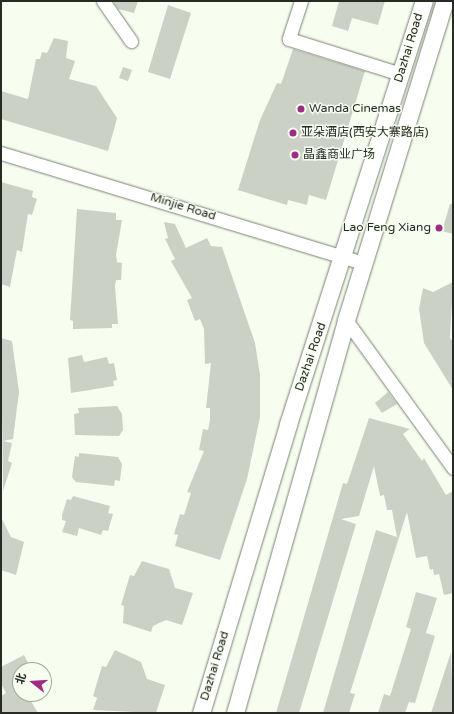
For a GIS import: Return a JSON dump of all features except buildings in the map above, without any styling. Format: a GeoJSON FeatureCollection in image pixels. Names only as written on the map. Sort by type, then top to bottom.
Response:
{"type":"FeatureCollection","features":[{"type":"Feature","properties":{"kind":"main road","name":"Dazhai Road"},"geometry":{"type":"LineString","coordinates":[[201,713],[288,424],[344,257],[424,1]]}},
{"type":"Feature","properties":{"kind":"main road","name":"Dazhai Road"},"geometry":{"type":"LineString","coordinates":[[234,713],[346,320],[445,1]]}},
{"type":"Feature","properties":{"kind":"street"},"geometry":{"type":"LineString","coordinates":[[102,1],[131,41]]}},
{"type":"Feature","properties":{"kind":"street"},"geometry":{"type":"LineString","coordinates":[[301,1],[290,39],[401,74]]}},
{"type":"Feature","properties":{"kind":"street","name":"Minjie Road"},"geometry":{"type":"LineString","coordinates":[[1,153],[363,263]]}},
{"type":"Feature","properties":{"kind":"street"},"geometry":{"type":"LineString","coordinates":[[346,320],[453,468]]}},
{"type":"Feature","properties":{"kind":"place","name":"Wanda Cinemas"},"geometry":{"type":"Point","coordinates":[301,109]}},
{"type":"Feature","properties":{"kind":"place","name":"亚朵酒店(西安大寨路店)"},"geometry":{"type":"Point","coordinates":[293,133]}},
{"type":"Feature","properties":{"kind":"place","name":"晶鑫商业广场"},"geometry":{"type":"Point","coordinates":[295,155]}},
{"type":"Feature","properties":{"kind":"place","name":"Lao Feng Xiang"},"geometry":{"type":"Point","coordinates":[439,228]}}]}
